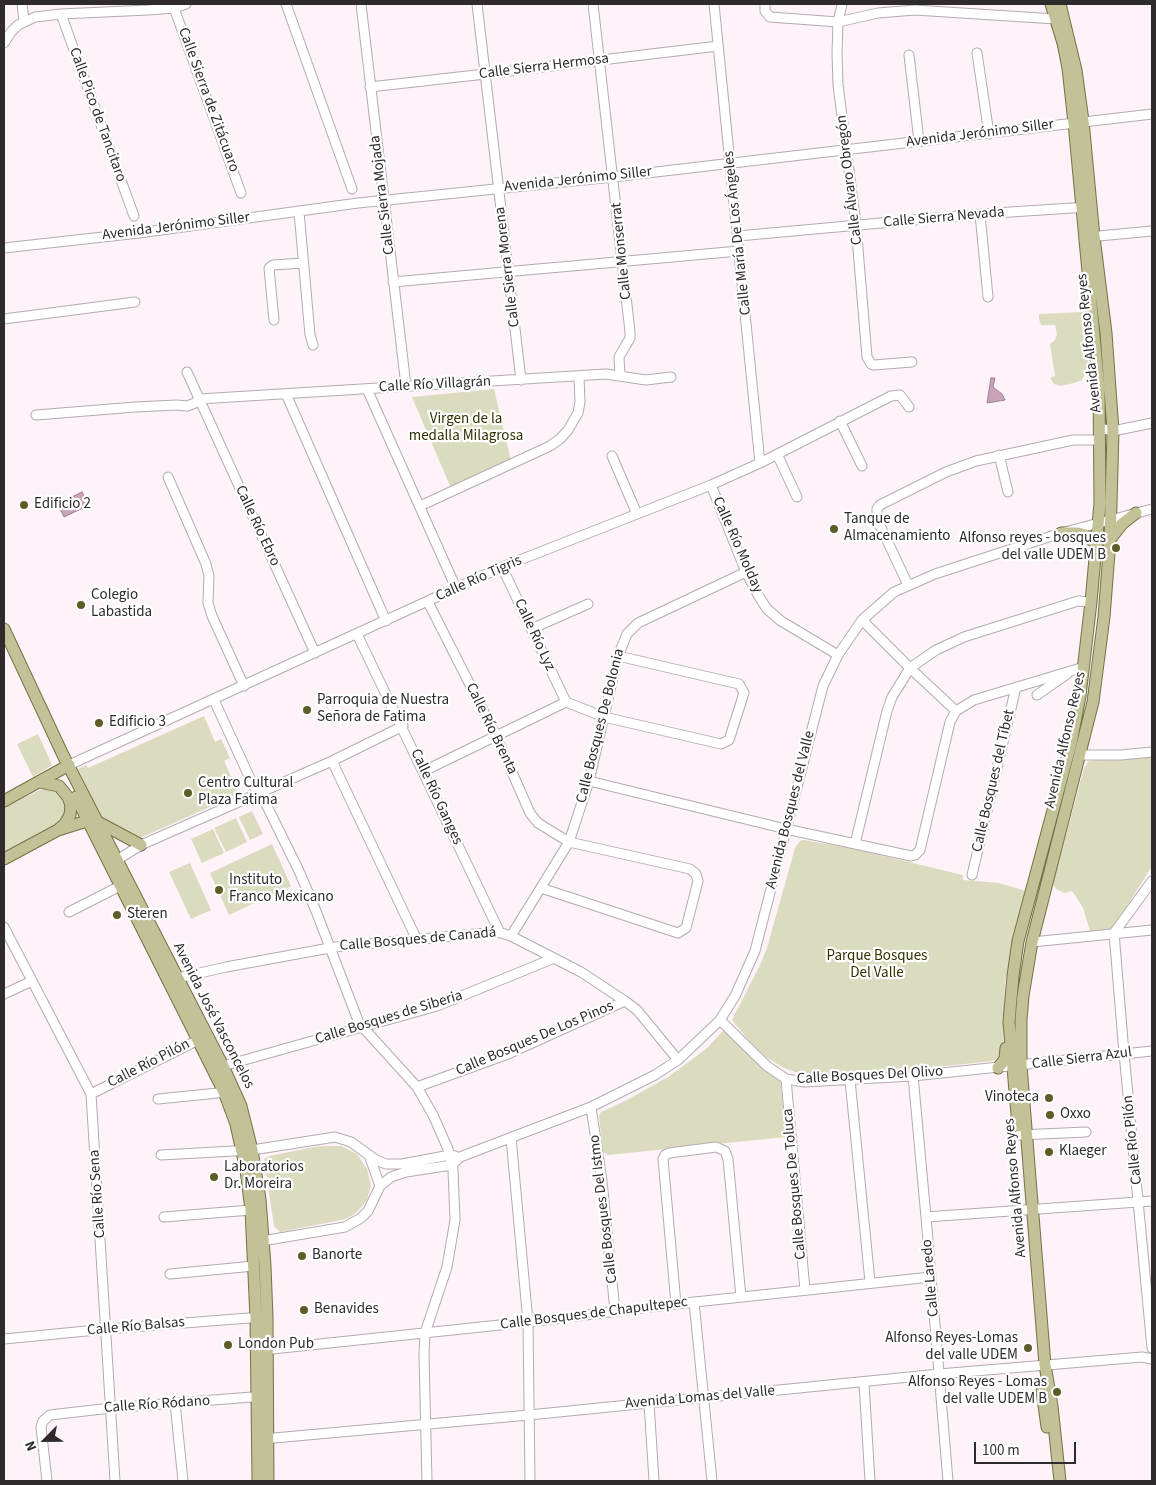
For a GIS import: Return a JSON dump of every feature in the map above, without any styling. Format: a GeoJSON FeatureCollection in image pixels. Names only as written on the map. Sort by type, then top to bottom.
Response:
{"type":"FeatureCollection","features":[{"type":"Feature","properties":{"kind":"main road","name":"Avenida Alfonso Reyes"},"geometry":{"type":"LineString","coordinates":[[1051,4],[1068,68],[1079,122]]}},
{"type":"Feature","properties":{"kind":"main road","name":"Avenida Alfonso Reyes"},"geometry":{"type":"LineString","coordinates":[[1052,1481],[1017,1066],[1009,1022],[1018,942],[1071,743],[1079,668],[1092,602],[1097,544],[1099,389],[1089,237],[1076,70],[1060,4]]}},
{"type":"Feature","properties":{"kind":"main road","name":"Avenida Alfonso Reyes"},"geometry":{"type":"LineString","coordinates":[[1017,1066],[1023,996],[1032,942],[1093,702],[1104,617],[1110,540],[1114,431],[1106,333],[1089,237]]}},
{"type":"Feature","properties":{"kind":"main road"},"geometry":{"type":"LineString","coordinates":[[1110,540],[1122,524],[1136,513]]}},
{"type":"Feature","properties":{"kind":"main road"},"geometry":{"type":"LineString","coordinates":[[1062,533],[1078,533],[1097,544]]}},
{"type":"Feature","properties":{"kind":"main road","name":"Avenida José Vasconcelos"},"geometry":{"type":"LineString","coordinates":[[4,629],[66,767]]}},
{"type":"Feature","properties":{"kind":"main road","name":"Avenida José Vasconcelos"},"geometry":{"type":"LineString","coordinates":[[4,647],[229,1090]]}},
{"type":"Feature","properties":{"kind":"main road"},"geometry":{"type":"LineString","coordinates":[[4,800],[66,767]]}},
{"type":"Feature","properties":{"kind":"main road"},"geometry":{"type":"LineString","coordinates":[[4,859],[58,830],[65,824],[70,815],[71,805],[68,797],[59,786],[40,782]]}},
{"type":"Feature","properties":{"kind":"main road"},"geometry":{"type":"LineString","coordinates":[[58,830],[93,821],[141,846]]}},
{"type":"Feature","properties":{"kind":"main road","name":"Avenida José Vasconcelos"},"geometry":{"type":"LineString","coordinates":[[93,821],[117,860],[124,884],[178,978],[202,1038],[223,1066],[236,1124],[247,1150],[260,1199],[263,1439],[258,1481]]}},
{"type":"Feature","properties":{"kind":"main road"},"geometry":{"type":"LineString","coordinates":[[998,1068],[1005,1059],[1009,1022]]}},
{"type":"Feature","properties":{"kind":"main road","name":"Avenida José Vasconcelos"},"geometry":{"type":"LineString","coordinates":[[247,1150],[246,1170],[251,1210],[254,1266],[262,1317]]}},
{"type":"Feature","properties":{"kind":"main road"},"geometry":{"type":"LineString","coordinates":[[251,1210],[262,1241]]}},
{"type":"Feature","properties":{"kind":"main road","name":"Avenida Alfonso Reyes"},"geometry":{"type":"LineString","coordinates":[[1042,1366],[1052,1406],[1060,1481]]}},
{"type":"Feature","properties":{"kind":"main road","name":"Avenida José Vasconcelos"},"geometry":{"type":"LineString","coordinates":[[263,1439],[268,1481]]}},
{"type":"Feature","properties":{"kind":"street"},"geometry":{"type":"LineString","coordinates":[[22,4],[24,21]]}},
{"type":"Feature","properties":{"kind":"street"},"geometry":{"type":"LineString","coordinates":[[4,44],[11,32],[24,21],[46,15],[123,8],[174,8],[186,4]]}},
{"type":"Feature","properties":{"kind":"street"},"geometry":{"type":"LineString","coordinates":[[286,4],[352,189]]}},
{"type":"Feature","properties":{"kind":"street","name":"Calle Sierra Mojada"},"geometry":{"type":"LineString","coordinates":[[361,4],[406,386]]}},
{"type":"Feature","properties":{"kind":"street","name":"Calle Sierra Morena"},"geometry":{"type":"LineString","coordinates":[[477,4],[521,380]]}},
{"type":"Feature","properties":{"kind":"street","name":"Calle Monserrat"},"geometry":{"type":"LineString","coordinates":[[593,4],[630,332],[630,338],[619,357],[620,376]]}},
{"type":"Feature","properties":{"kind":"street","name":"Calle María De Los Ángeles"},"geometry":{"type":"LineString","coordinates":[[714,4],[760,463]]}},
{"type":"Feature","properties":{"kind":"street"},"geometry":{"type":"LineString","coordinates":[[765,4],[765,11],[770,17],[838,22],[878,13],[915,10],[1056,19]]}},
{"type":"Feature","properties":{"kind":"street","name":"Calle Álvaro Obregón"},"geometry":{"type":"LineString","coordinates":[[842,4],[838,22],[838,85],[856,225],[867,357],[870,364],[874,365],[912,362]]}},
{"type":"Feature","properties":{"kind":"street","name":"Calle Sierra de Zitácuaro"},"geometry":{"type":"LineString","coordinates":[[174,8],[241,193]]}},
{"type":"Feature","properties":{"kind":"street","name":"Calle Pico de Tancitaro"},"geometry":{"type":"LineString","coordinates":[[61,14],[134,216]]}},
{"type":"Feature","properties":{"kind":"street","name":"Calle Sierra Hermosa"},"geometry":{"type":"LineString","coordinates":[[370,87],[718,46]]}},
{"type":"Feature","properties":{"kind":"street"},"geometry":{"type":"LineString","coordinates":[[977,53],[989,134]]}},
{"type":"Feature","properties":{"kind":"street"},"geometry":{"type":"LineString","coordinates":[[909,55],[919,141]]}},
{"type":"Feature","properties":{"kind":"street","name":"Avenida Jerónimo Siller"},"geometry":{"type":"LineString","coordinates":[[4,248],[139,233],[384,201],[613,177],[1152,114]]}},
{"type":"Feature","properties":{"kind":"street","name":"Calle Sierra Nevada"},"geometry":{"type":"LineString","coordinates":[[738,236],[980,214],[1086,207]]}},
{"type":"Feature","properties":{"kind":"street"},"geometry":{"type":"LineString","coordinates":[[299,212],[310,335],[313,345]]}},
{"type":"Feature","properties":{"kind":"street"},"geometry":{"type":"LineString","coordinates":[[980,214],[988,297]]}},
{"type":"Feature","properties":{"kind":"street"},"geometry":{"type":"LineString","coordinates":[[1089,237],[1152,231]]}},
{"type":"Feature","properties":{"kind":"street"},"geometry":{"type":"LineString","coordinates":[[393,282],[739,251]]}},
{"type":"Feature","properties":{"kind":"street"},"geometry":{"type":"LineString","coordinates":[[274,320],[269,268],[273,265],[303,262]]}},
{"type":"Feature","properties":{"kind":"street"},"geometry":{"type":"LineString","coordinates":[[4,319],[135,302]]}},
{"type":"Feature","properties":{"kind":"street","name":"Calle Río Ebro"},"geometry":{"type":"LineString","coordinates":[[187,372],[315,653]]}},
{"type":"Feature","properties":{"kind":"street","name":"Calle Río Villagrán"},"geometry":{"type":"LineString","coordinates":[[36,415],[135,406],[187,406],[199,399],[606,374],[646,380],[671,377]]}},
{"type":"Feature","properties":{"kind":"street"},"geometry":{"type":"LineString","coordinates":[[420,506],[550,446],[560,438],[568,430],[578,412],[580,402],[579,376]]}},
{"type":"Feature","properties":{"kind":"street"},"geometry":{"type":"LineString","coordinates":[[367,389],[456,588]]}},
{"type":"Feature","properties":{"kind":"street"},"geometry":{"type":"LineString","coordinates":[[286,394],[386,621]]}},
{"type":"Feature","properties":{"kind":"street","name":"Calle Río Tigris"},"geometry":{"type":"LineString","coordinates":[[66,767],[502,567],[711,485],[760,463],[891,396],[900,395],[909,407]]}},
{"type":"Feature","properties":{"kind":"street"},"geometry":{"type":"LineString","coordinates":[[840,421],[862,466]]}},
{"type":"Feature","properties":{"kind":"street"},"geometry":{"type":"LineString","coordinates":[[908,585],[877,519],[877,509],[880,505],[946,472],[976,461],[1152,423]]}},
{"type":"Feature","properties":{"kind":"street"},"geometry":{"type":"LineString","coordinates":[[777,454],[797,497]]}},
{"type":"Feature","properties":{"kind":"street"},"geometry":{"type":"LineString","coordinates":[[999,455],[1008,492]]}},
{"type":"Feature","properties":{"kind":"street"},"geometry":{"type":"LineString","coordinates":[[612,456],[637,514]]}},
{"type":"Feature","properties":{"kind":"street"},"geometry":{"type":"LineString","coordinates":[[168,478],[206,564],[209,576],[208,603],[212,616],[244,686]]}},
{"type":"Feature","properties":{"kind":"street","name":"Calle Río Molday"},"geometry":{"type":"LineString","coordinates":[[711,485],[746,572],[767,609],[805,637],[838,655]]}},
{"type":"Feature","properties":{"kind":"street","name":"Avenida Bosques del Valle"},"geometry":{"type":"LineString","coordinates":[[452,1165],[460,1157],[591,1107],[655,1075],[678,1060],[720,1020],[738,990],[755,951],[820,697],[828,673],[862,620],[882,601],[894,592],[935,574],[1098,522],[1152,509]]}},
{"type":"Feature","properties":{"kind":"street","name":"Calle Río Lyz"},"geometry":{"type":"LineString","coordinates":[[502,567],[566,702]]}},
{"type":"Feature","properties":{"kind":"street","name":"Calle Bosques De Bolonia"},"geometry":{"type":"LineString","coordinates":[[510,936],[569,842],[589,781],[618,656],[627,634],[638,623],[746,572]]}},
{"type":"Feature","properties":{"kind":"street"},"geometry":{"type":"LineString","coordinates":[[855,844],[887,711],[892,698],[910,668],[936,650],[964,637],[1078,601],[1092,602]]}},
{"type":"Feature","properties":{"kind":"street","name":"Calle Río Brenta"},"geometry":{"type":"LineString","coordinates":[[428,602],[496,736],[533,818],[542,826],[569,842],[690,869],[698,881],[686,928],[682,932],[675,933],[541,888]]}},
{"type":"Feature","properties":{"kind":"street"},"geometry":{"type":"LineString","coordinates":[[531,629],[588,604]]}},
{"type":"Feature","properties":{"kind":"street"},"geometry":{"type":"LineString","coordinates":[[862,620],[956,711]]}},
{"type":"Feature","properties":{"kind":"street","name":"Calle Río Ganges"},"geometry":{"type":"LineString","coordinates":[[357,634],[500,933]]}},
{"type":"Feature","properties":{"kind":"street"},"geometry":{"type":"LineString","coordinates":[[424,771],[566,702],[604,717],[724,744],[730,737],[744,693],[741,686],[736,682],[618,656]]}},
{"type":"Feature","properties":{"kind":"street"},"geometry":{"type":"LineString","coordinates":[[589,781],[786,829],[911,856],[920,850],[950,722],[956,711],[974,700],[1079,668]]}},
{"type":"Feature","properties":{"kind":"street"},"geometry":{"type":"LineString","coordinates":[[1037,695],[1079,668]]}},
{"type":"Feature","properties":{"kind":"street","name":"Calle Bosques del Tíbet"},"geometry":{"type":"LineString","coordinates":[[972,875],[1016,686]]}},
{"type":"Feature","properties":{"kind":"street"},"geometry":{"type":"LineString","coordinates":[[214,700],[253,785],[299,871],[361,1028],[417,1087],[442,1132],[450,1155],[456,1208],[452,1247],[448,1268],[425,1333],[427,1481]]}},
{"type":"Feature","properties":{"kind":"street"},"geometry":{"type":"LineString","coordinates":[[117,860],[141,846],[258,792],[332,761],[402,726]]}},
{"type":"Feature","properties":{"kind":"street"},"geometry":{"type":"LineString","coordinates":[[1080,755],[1121,755],[1152,752]]}},
{"type":"Feature","properties":{"kind":"street"},"geometry":{"type":"LineString","coordinates":[[332,761],[417,940]]}},
{"type":"Feature","properties":{"kind":"street"},"geometry":{"type":"LineString","coordinates":[[1114,933],[1152,881]]}},
{"type":"Feature","properties":{"kind":"street"},"geometry":{"type":"LineString","coordinates":[[69,912],[124,884]]}},
{"type":"Feature","properties":{"kind":"street","name":"Calle Río Sena"},"geometry":{"type":"LineString","coordinates":[[4,927],[91,1094],[115,1481]]}},
{"type":"Feature","properties":{"kind":"street"},"geometry":{"type":"LineString","coordinates":[[1032,942],[1152,930]]}},
{"type":"Feature","properties":{"kind":"street","name":"Calle Bosques de Canadá"},"geometry":{"type":"LineString","coordinates":[[178,978],[329,948],[460,937],[492,932],[500,933],[510,936],[552,959],[581,972],[625,1001],[637,1010],[678,1060]]}},
{"type":"Feature","properties":{"kind":"street","name":"Calle Río Pilón"},"geometry":{"type":"LineString","coordinates":[[1114,933],[1139,1203],[1149,1277],[1152,1349]]}},
{"type":"Feature","properties":{"kind":"street","name":"Calle Bosques de Siberia"},"geometry":{"type":"LineString","coordinates":[[223,1066],[452,1001],[552,959]]}},
{"type":"Feature","properties":{"kind":"street"},"geometry":{"type":"LineString","coordinates":[[4,994],[32,981]]}},
{"type":"Feature","properties":{"kind":"street","name":"Calle Bosques De Los Pinos"},"geometry":{"type":"LineString","coordinates":[[417,1087],[508,1054],[625,1001]]}},
{"type":"Feature","properties":{"kind":"street","name":"Calle Bosques Del Olivo"},"geometry":{"type":"LineString","coordinates":[[720,1020],[767,1066],[786,1079],[804,1082],[913,1076],[1017,1066]]}},
{"type":"Feature","properties":{"kind":"street","name":"Calle Río Pilón"},"geometry":{"type":"LineString","coordinates":[[91,1094],[202,1038]]}},
{"type":"Feature","properties":{"kind":"street","name":"Calle Sierra Azul"},"geometry":{"type":"LineString","coordinates":[[1017,1066],[1152,1051]]}},
{"type":"Feature","properties":{"kind":"street","name":"Calle Laredo"},"geometry":{"type":"LineString","coordinates":[[913,1076],[948,1481]]}},
{"type":"Feature","properties":{"kind":"street","name":"Calle Bosques De Toluca"},"geometry":{"type":"LineString","coordinates":[[786,1079],[805,1290]]}},
{"type":"Feature","properties":{"kind":"street"},"geometry":{"type":"LineString","coordinates":[[850,1080],[870,1282]]}},
{"type":"Feature","properties":{"kind":"street"},"geometry":{"type":"LineString","coordinates":[[158,1099],[229,1090]]}},
{"type":"Feature","properties":{"kind":"street","name":"Calle Bosques Del Istmo"},"geometry":{"type":"LineString","coordinates":[[591,1107],[602,1181],[615,1311]]}},
{"type":"Feature","properties":{"kind":"street"},"geometry":{"type":"LineString","coordinates":[[1023,1135],[1086,1132]]}},
{"type":"Feature","properties":{"kind":"street"},"geometry":{"type":"LineString","coordinates":[[161,1155],[247,1150],[335,1137],[352,1142],[381,1163],[393,1164],[450,1155],[460,1157]]}},
{"type":"Feature","properties":{"kind":"street"},"geometry":{"type":"LineString","coordinates":[[511,1138],[528,1322],[530,1481]]}},
{"type":"Feature","properties":{"kind":"street"},"geometry":{"type":"LineString","coordinates":[[676,1304],[663,1163],[664,1156],[669,1153],[716,1147],[724,1149],[728,1159],[741,1297]]}},
{"type":"Feature","properties":{"kind":"street"},"geometry":{"type":"LineString","coordinates":[[369,1155],[370,1163],[380,1186]]}},
{"type":"Feature","properties":{"kind":"street"},"geometry":{"type":"LineString","coordinates":[[262,1241],[339,1229],[351,1224],[368,1211],[380,1186],[387,1179],[399,1174],[452,1165]]}},
{"type":"Feature","properties":{"kind":"street"},"geometry":{"type":"LineString","coordinates":[[926,1217],[1152,1202]]}},
{"type":"Feature","properties":{"kind":"street"},"geometry":{"type":"LineString","coordinates":[[164,1217],[251,1210]]}},
{"type":"Feature","properties":{"kind":"street"},"geometry":{"type":"LineString","coordinates":[[170,1274],[254,1266]]}},
{"type":"Feature","properties":{"kind":"street","name":"Calle Bosques de Chapultepec"},"geometry":{"type":"LineString","coordinates":[[262,1350],[528,1322],[870,1282],[931,1277]]}},
{"type":"Feature","properties":{"kind":"street"},"geometry":{"type":"LineString","coordinates":[[694,1302],[712,1481]]}},
{"type":"Feature","properties":{"kind":"street","name":"Calle Río Balsas"},"geometry":{"type":"LineString","coordinates":[[4,1339],[262,1317]]}},
{"type":"Feature","properties":{"kind":"street","name":"Avenida Lomas del Valle"},"geometry":{"type":"LineString","coordinates":[[1142,1357],[1152,1349]]}},
{"type":"Feature","properties":{"kind":"street","name":"Avenida Lomas del Valle"},"geometry":{"type":"LineString","coordinates":[[263,1439],[425,1425],[939,1374],[1142,1357],[1152,1360]]}},
{"type":"Feature","properties":{"kind":"street"},"geometry":{"type":"LineString","coordinates":[[864,1382],[870,1481]]}},
{"type":"Feature","properties":{"kind":"street","name":"Calle Río Ródano"},"geometry":{"type":"LineString","coordinates":[[46,1481],[42,1427],[42,1421],[46,1416],[111,1408],[252,1397],[263,1400]]}},
{"type":"Feature","properties":{"kind":"street"},"geometry":{"type":"LineString","coordinates":[[649,1403],[654,1481]]}},
{"type":"Feature","properties":{"kind":"street"},"geometry":{"type":"LineString","coordinates":[[175,1404],[183,1481]]}},
{"type":"Feature","properties":{"kind":"green space"},"geometry":{"type":"Polygon","coordinates":[[[1083,312],[1088,365],[1085,373],[1082,380],[1074,383],[1060,386],[1054,384],[1050,378],[1055,376],[1050,344],[1055,340],[1057,334],[1055,325],[1041,325],[1039,314],[1083,312]]]}},
{"type":"Feature","properties":{"kind":"green space","name":"Virgen de la medalla Milagrosa"},"geometry":{"type":"Polygon","coordinates":[[[494,389],[511,461],[451,488],[412,397],[494,389]]]}},
{"type":"Feature","properties":{"kind":"green space"},"geometry":{"type":"Polygon","coordinates":[[[204,716],[215,742],[221,739],[230,758],[224,761],[239,794],[140,838],[104,823],[78,769],[86,765],[88,768],[204,716]]]}},
{"type":"Feature","properties":{"kind":"green space"},"geometry":{"type":"Polygon","coordinates":[[[38,734],[52,765],[33,777],[17,744],[38,734]]]}},
{"type":"Feature","properties":{"kind":"green space"},"geometry":{"type":"Polygon","coordinates":[[[1152,755],[1152,866],[1111,932],[1094,936],[1090,931],[1083,908],[1072,891],[1065,893],[1056,889],[1053,883],[1084,768],[1089,761],[1152,755]]]}},
{"type":"Feature","properties":{"kind":"green space"},"geometry":{"type":"Polygon","coordinates":[[[46,787],[50,787],[66,797],[64,821],[4,853],[4,808],[46,787]]]}},
{"type":"Feature","properties":{"kind":"green space"},"geometry":{"type":"Polygon","coordinates":[[[252,811],[263,834],[250,840],[239,817],[252,811]]]}},
{"type":"Feature","properties":{"kind":"green space"},"geometry":{"type":"Polygon","coordinates":[[[236,818],[247,842],[226,852],[214,828],[236,818]]]}},
{"type":"Feature","properties":{"kind":"green space"},"geometry":{"type":"Polygon","coordinates":[[[213,829],[224,853],[202,863],[191,839],[213,829]]]}},
{"type":"Feature","properties":{"kind":"green space","name":"Parque Bosques Del Valle"},"geometry":{"type":"Polygon","coordinates":[[[803,840],[850,848],[963,875],[963,880],[999,883],[1026,891],[1005,982],[1003,1053],[1001,1057],[992,1061],[881,1073],[829,1077],[806,1076],[784,1068],[766,1057],[751,1043],[732,1020],[767,948],[795,848],[803,840]]]}},
{"type":"Feature","properties":{"kind":"green space"},"geometry":{"type":"Polygon","coordinates":[[[272,844],[291,886],[229,915],[210,873],[272,844]]]}},
{"type":"Feature","properties":{"kind":"green space"},"geometry":{"type":"Polygon","coordinates":[[[190,863],[211,910],[191,919],[169,872],[190,863]]]}},
{"type":"Feature","properties":{"kind":"green space"},"geometry":{"type":"Polygon","coordinates":[[[727,1030],[780,1077],[786,1137],[608,1155],[603,1152],[599,1116],[601,1112],[668,1077],[706,1049],[723,1031],[727,1030]]]}},
{"type":"Feature","properties":{"kind":"green space"},"geometry":{"type":"Polygon","coordinates":[[[320,1146],[341,1146],[357,1154],[367,1169],[371,1185],[367,1200],[357,1212],[346,1219],[280,1232],[274,1226],[264,1159],[269,1156],[320,1146]]]}},
{"type":"Feature","properties":{"kind":"shaded area"},"geometry":{"type":"Polygon","coordinates":[[[991,378],[995,378],[993,387],[1002,394],[1005,400],[987,403],[991,378]]]}},
{"type":"Feature","properties":{"kind":"shaded area"},"geometry":{"type":"Polygon","coordinates":[[[82,492],[89,505],[64,517],[58,504],[82,492]]]}},
{"type":"Feature","properties":{"kind":"place","name":"Edificio 2"},"geometry":{"type":"Point","coordinates":[24,505]}},
{"type":"Feature","properties":{"kind":"place","name":"Tanque de Almacenamiento"},"geometry":{"type":"Point","coordinates":[834,529]}},
{"type":"Feature","properties":{"kind":"place","name":"Alfonso reyes - bosques del valle UDEM B"},"geometry":{"type":"Point","coordinates":[1116,548]}},
{"type":"Feature","properties":{"kind":"place","name":"Colegio Labastida"},"geometry":{"type":"Point","coordinates":[81,605]}},
{"type":"Feature","properties":{"kind":"place","name":"Parroquia de Nuestra Señora de Fatima"},"geometry":{"type":"Point","coordinates":[307,710]}},
{"type":"Feature","properties":{"kind":"place","name":"Edificio 3"},"geometry":{"type":"Point","coordinates":[99,723]}},
{"type":"Feature","properties":{"kind":"place","name":"Centro Cultural Plaza Fatima"},"geometry":{"type":"Point","coordinates":[188,793]}},
{"type":"Feature","properties":{"kind":"place","name":"Instituto Franco Mexicano"},"geometry":{"type":"Point","coordinates":[219,890]}},
{"type":"Feature","properties":{"kind":"place","name":"Steren"},"geometry":{"type":"Point","coordinates":[117,915]}},
{"type":"Feature","properties":{"kind":"place","name":"Vinoteca"},"geometry":{"type":"Point","coordinates":[1049,1098]}},
{"type":"Feature","properties":{"kind":"place","name":"Oxxo"},"geometry":{"type":"Point","coordinates":[1050,1115]}},
{"type":"Feature","properties":{"kind":"place","name":"Klaeger"},"geometry":{"type":"Point","coordinates":[1049,1152]}},
{"type":"Feature","properties":{"kind":"place","name":"Laboratorios Dr. Moreira"},"geometry":{"type":"Point","coordinates":[214,1177]}},
{"type":"Feature","properties":{"kind":"place","name":"Banorte"},"geometry":{"type":"Point","coordinates":[302,1256]}},
{"type":"Feature","properties":{"kind":"place","name":"Benavides"},"geometry":{"type":"Point","coordinates":[304,1310]}},
{"type":"Feature","properties":{"kind":"place","name":"London Pub"},"geometry":{"type":"Point","coordinates":[228,1345]}},
{"type":"Feature","properties":{"kind":"place","name":"Alfonso Reyes-Lomas del valle UDEM"},"geometry":{"type":"Point","coordinates":[1028,1348]}},
{"type":"Feature","properties":{"kind":"place","name":"Alfonso Reyes - Lomas del valle UDEM B"},"geometry":{"type":"Point","coordinates":[1057,1392]}}]}
